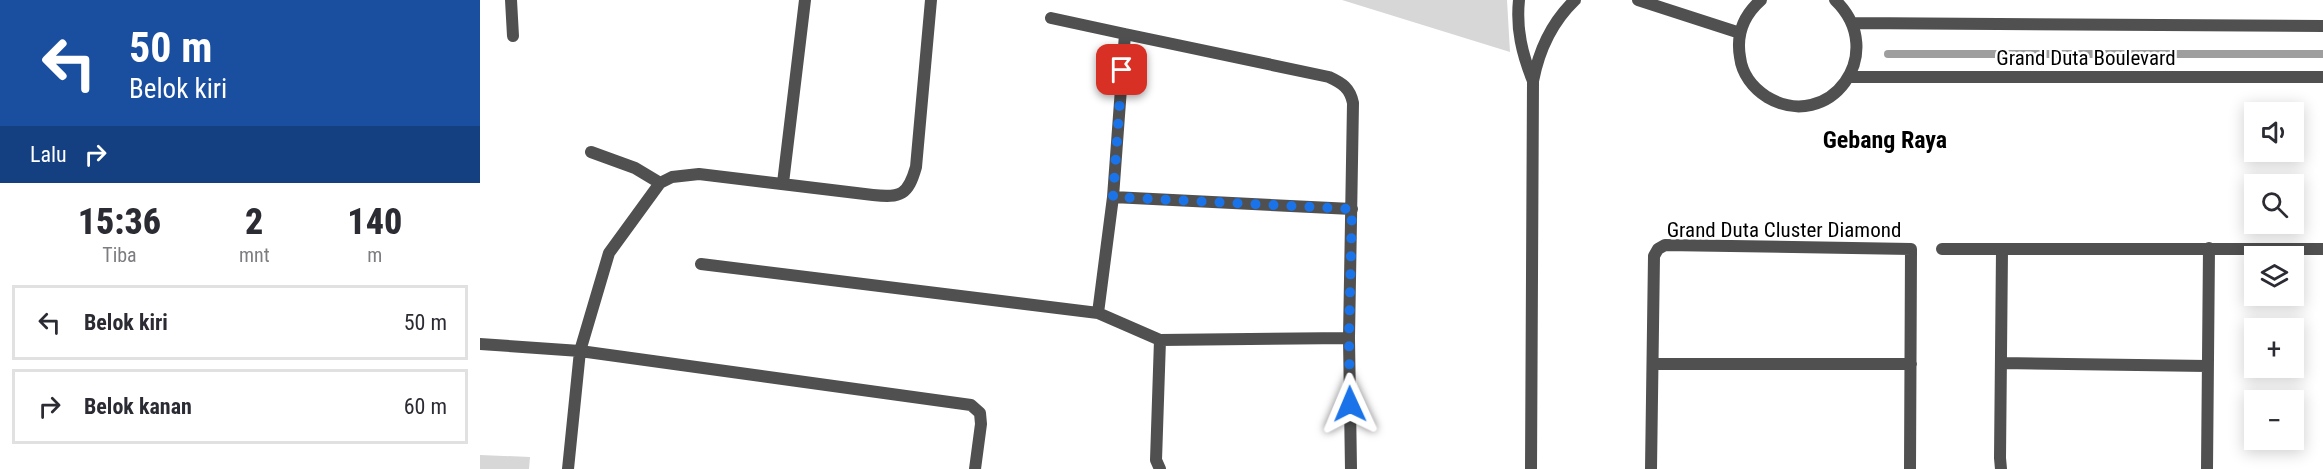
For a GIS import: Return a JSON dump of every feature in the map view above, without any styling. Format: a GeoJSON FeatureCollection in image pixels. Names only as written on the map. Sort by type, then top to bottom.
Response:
{"type":"FeatureCollection","features":[{"type":"Feature","properties":{"kind":"street"},"geometry":{"type":"LineString","coordinates":[[511,0],[513,36]]}},
{"type":"Feature","properties":{"kind":"street"},"geometry":{"type":"LineString","coordinates":[[783,183],[805,0]]}},
{"type":"Feature","properties":{"kind":"street"},"geometry":{"type":"LineString","coordinates":[[568,469],[580,351],[609,253],[660,183],[672,177],[699,174],[889,197],[903,194],[911,184],[916,167],[931,0]]}},
{"type":"Feature","properties":{"kind":"street"},"geometry":{"type":"LineString","coordinates":[[1519,0],[1520,39],[1533,81]]}},
{"type":"Feature","properties":{"kind":"street"},"geometry":{"type":"LineString","coordinates":[[1531,469],[1533,81],[1546,39],[1561,15],[1575,0]]}},
{"type":"Feature","properties":{"kind":"street"},"geometry":{"type":"LineString","coordinates":[[1638,0],[1740,33]]}},
{"type":"Feature","properties":{"kind":"street"},"geometry":{"type":"LineString","coordinates":[[1761,0],[1745,19],[1740,33],[1738,47],[1741,64],[1748,79],[1759,92],[1774,101],[1790,106],[1808,105],[1824,100],[1838,91],[1849,77],[1856,60],[1857,41],[1852,22],[1845,9],[1835,0]]}},
{"type":"Feature","properties":{"kind":"street"},"geometry":{"type":"LineString","coordinates":[[1051,18],[1329,77],[1347,88],[1353,103],[1349,338],[1351,469]]}},
{"type":"Feature","properties":{"kind":"street","name":"Grand Duta Boulevard"},"geometry":{"type":"LineString","coordinates":[[1852,22],[2323,26]]}},
{"type":"Feature","properties":{"kind":"street"},"geometry":{"type":"LineString","coordinates":[[1098,313],[1113,197],[1125,34]]}},
{"type":"Feature","properties":{"kind":"street","name":"Grand Duta Boulevard"},"geometry":{"type":"LineString","coordinates":[[1849,77],[2323,77]]}},
{"type":"Feature","properties":{"kind":"street"},"geometry":{"type":"LineString","coordinates":[[591,152],[635,168],[660,183]]}},
{"type":"Feature","properties":{"kind":"street"},"geometry":{"type":"LineString","coordinates":[[1113,197],[1352,209]]}},
{"type":"Feature","properties":{"kind":"street","name":"Grand Duta Cluster Diamond"},"geometry":{"type":"LineString","coordinates":[[1651,469],[1654,256],[1658,249],[1665,245],[1911,249],[1910,469]]}},
{"type":"Feature","properties":{"kind":"street"},"geometry":{"type":"LineString","coordinates":[[2207,469],[2209,248]]}},
{"type":"Feature","properties":{"kind":"street"},"geometry":{"type":"LineString","coordinates":[[1942,249],[2323,249]]}},
{"type":"Feature","properties":{"kind":"street"},"geometry":{"type":"LineString","coordinates":[[2001,469],[2002,250]]}},
{"type":"Feature","properties":{"kind":"street"},"geometry":{"type":"LineString","coordinates":[[701,264],[1098,313],[1160,340],[1349,338]]}},
{"type":"Feature","properties":{"kind":"street"},"geometry":{"type":"LineString","coordinates":[[1160,340],[1156,460],[1160,469]]}},
{"type":"Feature","properties":{"kind":"street"},"geometry":{"type":"LineString","coordinates":[[480,344],[580,351],[971,405],[980,413],[981,424],[975,469]]}},
{"type":"Feature","properties":{"kind":"street"},"geometry":{"type":"LineString","coordinates":[[2001,363],[2207,366]]}},
{"type":"Feature","properties":{"kind":"street"},"geometry":{"type":"LineString","coordinates":[[1653,364],[1911,364]]}},
{"type":"Feature","properties":{"kind":"shaded area"},"geometry":{"type":"Polygon","coordinates":[[[1342,0],[1507,0],[1510,52],[1342,0]]]}},
{"type":"Feature","properties":{"kind":"shaded area"},"geometry":{"type":"Polygon","coordinates":[[[480,455],[530,457],[529,469],[480,469],[480,455]]]}},
{"type":"Feature","properties":{"kind":"waterway"},"geometry":{"type":"LineString","coordinates":[[1888,54],[2323,54]]}},
{"type":"Feature","properties":{"kind":"district","name":"Gebang Raya"},"geometry":{"type":"Point","coordinates":[1885,140]}},
{"type":"Feature","properties":{"kind":"route"},"geometry":{"type":"LineString","coordinates":[[1122,70],[1113,197],[1352,209],[1350,404]]}}]}
